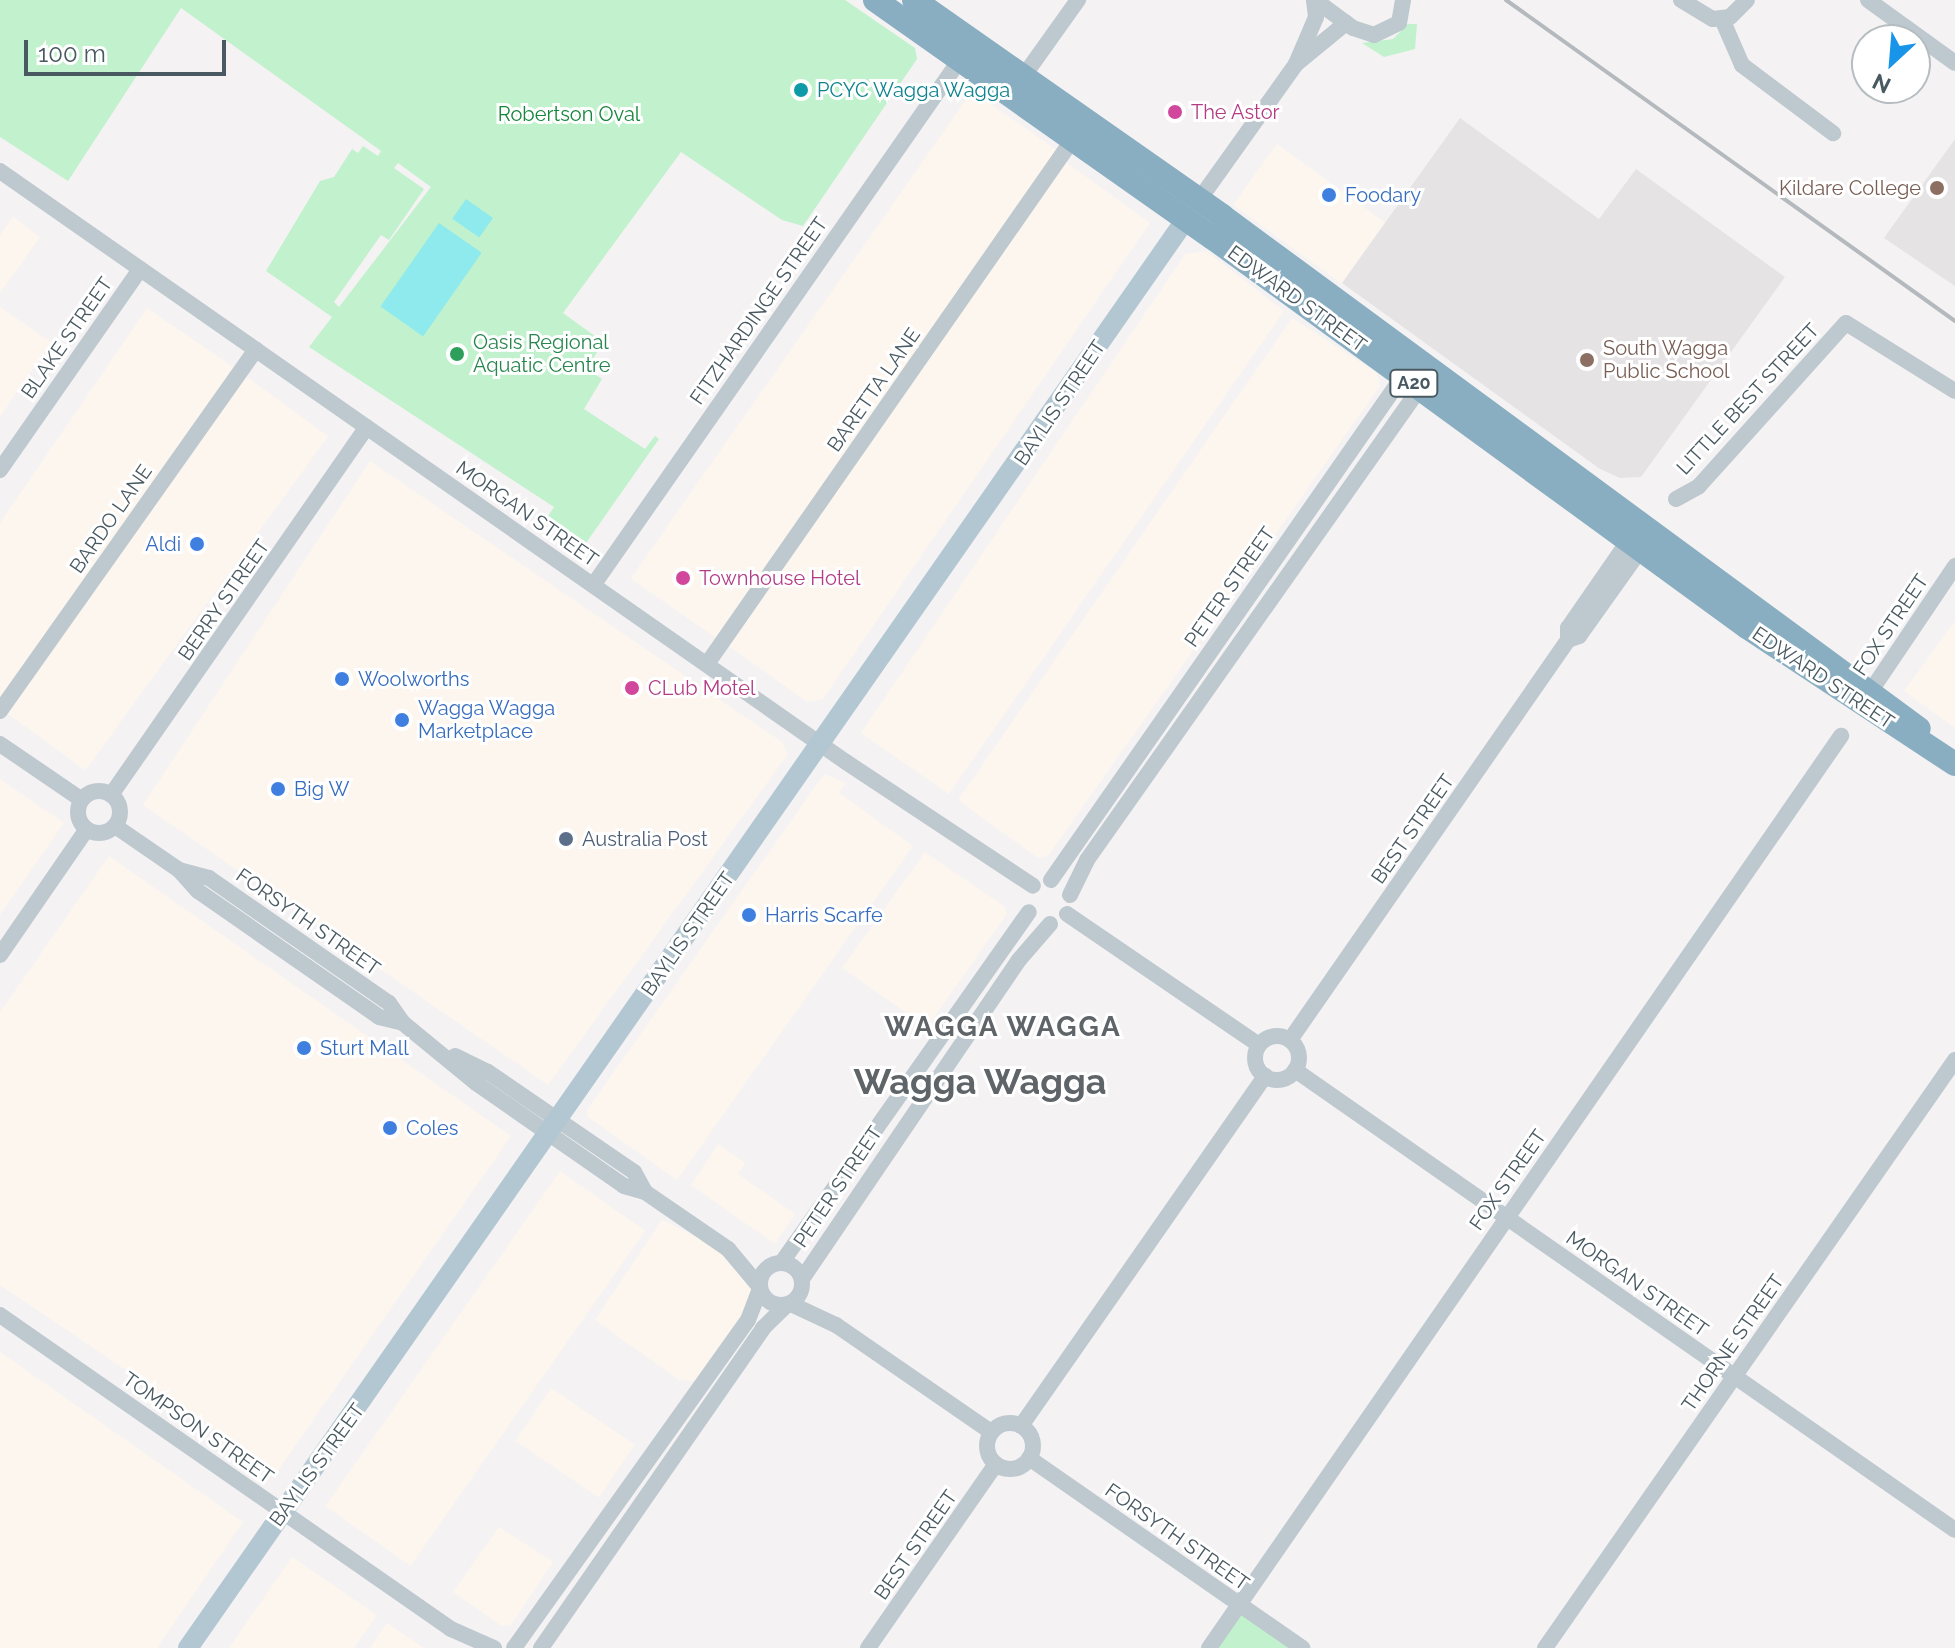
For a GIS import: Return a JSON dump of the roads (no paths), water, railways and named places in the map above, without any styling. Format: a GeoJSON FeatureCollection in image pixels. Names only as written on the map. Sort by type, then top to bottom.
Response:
{"type":"FeatureCollection","features":[{"type":"Feature","properties":{"kind":"highway","name":"EDWARD STREET"},"geometry":{"type":"LineString","coordinates":[[875,0],[1023,77],[1411,382],[1641,535]]}},
{"type":"Feature","properties":{"kind":"highway","name":"EDWARD STREET"},"geometry":{"type":"LineString","coordinates":[[914,0],[966,50],[1073,139],[1193,209],[1955,761]]}},
{"type":"Feature","properties":{"kind":"main road","name":"BAYLIS STREET"},"geometry":{"type":"LineString","coordinates":[[188,1648],[1193,209]]}},
{"type":"Feature","properties":{"kind":"street"},"geometry":{"type":"LineString","coordinates":[[1023,77],[1078,0]]}},
{"type":"Feature","properties":{"kind":"street"},"geometry":{"type":"LineString","coordinates":[[1314,0],[1367,34],[1387,33],[1400,21],[1403,0]]}},
{"type":"Feature","properties":{"kind":"street"},"geometry":{"type":"LineString","coordinates":[[1193,209],[1296,64],[1316,17],[1314,0]]}},
{"type":"Feature","properties":{"kind":"street"},"geometry":{"type":"LineString","coordinates":[[1681,0],[1703,15],[1722,19],[1747,0]]}},
{"type":"Feature","properties":{"kind":"street"},"geometry":{"type":"LineString","coordinates":[[1868,0],[1955,63]]}},
{"type":"Feature","properties":{"kind":"street"},"geometry":{"type":"LineString","coordinates":[[1722,19],[1742,65],[1833,133]]}},
{"type":"Feature","properties":{"kind":"street"},"geometry":{"type":"LineString","coordinates":[[1296,64],[1346,23]]}},
{"type":"Feature","properties":{"kind":"street","name":"FITZHARDINGE STREET"},"geometry":{"type":"LineString","coordinates":[[594,584],[966,50]]}},
{"type":"Feature","properties":{"kind":"street","name":"BARETTA LANE"},"geometry":{"type":"LineString","coordinates":[[707,664],[1073,139]]}},
{"type":"Feature","properties":{"kind":"street","name":"MORGAN STREET"},"geometry":{"type":"LineString","coordinates":[[0,171],[821,744],[1033,886]]}},
{"type":"Feature","properties":{"kind":"street","name":"BLAKE STREET"},"geometry":{"type":"LineString","coordinates":[[0,470],[140,269]]}},
{"type":"Feature","properties":{"kind":"street","name":"LITTLE BEST STREET"},"geometry":{"type":"LineString","coordinates":[[1676,499],[1699,486],[1846,323],[1955,391]]}},
{"type":"Feature","properties":{"kind":"street","name":"BARDO LANE"},"geometry":{"type":"LineString","coordinates":[[0,711],[256,350]]}},
{"type":"Feature","properties":{"kind":"street","name":"PETER STREET"},"geometry":{"type":"LineString","coordinates":[[1070,895],[1153,736],[1337,468],[1411,382]]}},
{"type":"Feature","properties":{"kind":"street","name":"PETER STREET"},"geometry":{"type":"LineString","coordinates":[[1051,880],[1168,746],[1355,481],[1411,382]]}},
{"type":"Feature","properties":{"kind":"street","name":"BERRY STREET"},"geometry":{"type":"LineString","coordinates":[[111,795],[367,427]]}},
{"type":"Feature","properties":{"kind":"street"},"geometry":{"type":"LineString","coordinates":[[1337,468],[1355,481]]}},
{"type":"Feature","properties":{"kind":"street","name":"PETER STREET"},"geometry":{"type":"LineString","coordinates":[[1293,532],[1310,544]]}},
{"type":"Feature","properties":{"kind":"street","name":"BEST STREET"},"geometry":{"type":"LineString","coordinates":[[1290,1040],[1568,640],[1579,636],[1641,535]]}},
{"type":"Feature","properties":{"kind":"street","name":"FOX STREET"},"geometry":{"type":"LineString","coordinates":[[1866,698],[1955,566]]}},
{"type":"Feature","properties":{"kind":"street"},"geometry":{"type":"LineString","coordinates":[[1244,601],[1261,614]]}},
{"type":"Feature","properties":{"kind":"street","name":"PETER STREET"},"geometry":{"type":"LineString","coordinates":[[1201,665],[1217,676]]}},
{"type":"Feature","properties":{"kind":"street"},"geometry":{"type":"LineString","coordinates":[[1153,736],[1168,746]]}},
{"type":"Feature","properties":{"kind":"street","name":"FOX STREET"},"geometry":{"type":"LineString","coordinates":[[1209,1648],[1841,736]]}},
{"type":"Feature","properties":{"kind":"street"},"geometry":{"type":"LineString","coordinates":[[0,744],[82,800]]}},
{"type":"Feature","properties":{"kind":"street"},"geometry":{"type":"LineString","coordinates":[[93,792],[111,795],[121,813],[115,826],[99,834],[87,829],[79,818],[82,800],[93,792]]}},
{"type":"Feature","properties":{"kind":"street","name":"FORSYTH STREET"},"geometry":{"type":"LineString","coordinates":[[115,826],[179,870],[198,891],[366,1008],[403,1023],[439,1048],[476,1083],[553,1127],[624,1186],[645,1192],[728,1249],[760,1287]]}},
{"type":"Feature","properties":{"kind":"street"},"geometry":{"type":"LineString","coordinates":[[0,955],[87,829]]}},
{"type":"Feature","properties":{"kind":"street"},"geometry":{"type":"LineString","coordinates":[[1051,880],[1070,895],[1067,914],[1050,924],[1029,912],[1027,898],[1033,886],[1051,880]]}},
{"type":"Feature","properties":{"kind":"street","name":"PETER STREET"},"geometry":{"type":"LineString","coordinates":[[802,1282],[857,1193],[945,1067],[1029,912]]}},
{"type":"Feature","properties":{"kind":"street"},"geometry":{"type":"LineString","coordinates":[[1067,914],[1259,1045]]}},
{"type":"Feature","properties":{"kind":"street","name":"PETER STREET"},"geometry":{"type":"LineString","coordinates":[[780,1262],[841,1183],[930,1057],[1050,924]]}},
{"type":"Feature","properties":{"kind":"street"},"geometry":{"type":"LineString","coordinates":[[1270,1037],[1290,1040],[1298,1051],[1295,1070],[1284,1079],[1265,1076],[1255,1058],[1259,1045],[1270,1037]]}},
{"type":"Feature","properties":{"kind":"street"},"geometry":{"type":"LineString","coordinates":[[930,1057],[945,1067]]}},
{"type":"Feature","properties":{"kind":"street","name":"THORNE STREET"},"geometry":{"type":"LineString","coordinates":[[1545,1648],[1955,1060]]}},
{"type":"Feature","properties":{"kind":"street","name":"MORGAN STREET"},"geometry":{"type":"LineString","coordinates":[[1295,1070],[1955,1530]]}},
{"type":"Feature","properties":{"kind":"street"},"geometry":{"type":"LineString","coordinates":[[1021,1426],[1265,1076]]}},
{"type":"Feature","properties":{"kind":"street"},"geometry":{"type":"LineString","coordinates":[[883,1125],[898,1134]]}},
{"type":"Feature","properties":{"kind":"street"},"geometry":{"type":"LineString","coordinates":[[841,1183],[857,1193]]}},
{"type":"Feature","properties":{"kind":"street","name":"FORSYTH STREET"},"geometry":{"type":"LineString","coordinates":[[728,1249],[780,1262]]}},
{"type":"Feature","properties":{"kind":"street"},"geometry":{"type":"LineString","coordinates":[[514,1648],[578,1565],[748,1320],[763,1272],[780,1262],[793,1266],[836,1325]]}},
{"type":"Feature","properties":{"kind":"street"},"geometry":{"type":"LineString","coordinates":[[541,1648],[763,1328],[789,1304],[802,1282]]}},
{"type":"Feature","properties":{"kind":"street"},"geometry":{"type":"LineString","coordinates":[[760,1287],[766,1300],[789,1304],[836,1325],[991,1432]]}},
{"type":"Feature","properties":{"kind":"street","name":"TOMPSON STREET"},"geometry":{"type":"LineString","coordinates":[[0,1315],[451,1629],[494,1648]]}},
{"type":"Feature","properties":{"kind":"street"},"geometry":{"type":"LineString","coordinates":[[702,1383],[718,1394]]}},
{"type":"Feature","properties":{"kind":"street"},"geometry":{"type":"LineString","coordinates":[[1002,1424],[1021,1426],[1031,1437],[1029,1458],[1017,1467],[996,1464],[988,1452],[991,1432],[1002,1424]]}},
{"type":"Feature","properties":{"kind":"street"},"geometry":{"type":"LineString","coordinates":[[664,1439],[679,1449]]}},
{"type":"Feature","properties":{"kind":"street","name":"FORSYTH STREET"},"geometry":{"type":"LineString","coordinates":[[1029,1458],[1302,1648]]}},
{"type":"Feature","properties":{"kind":"street","name":"BEST STREET"},"geometry":{"type":"LineString","coordinates":[[868,1648],[996,1464]]}},
{"type":"Feature","properties":{"kind":"street"},"geometry":{"type":"LineString","coordinates":[[616,1509],[631,1519]]}},
{"type":"Feature","properties":{"kind":"street"},"geometry":{"type":"LineString","coordinates":[[578,1565],[592,1575]]}},
{"type":"Feature","properties":{"kind":"street","name":"TOMPSON STREET"},"geometry":{"type":"LineString","coordinates":[[451,1629],[469,1648]]}},
{"type":"Feature","properties":{"kind":"water"},"geometry":{"type":"Polygon","coordinates":[[[466,199],[493,218],[479,238],[452,219],[466,199]]]}},
{"type":"Feature","properties":{"kind":"water"},"geometry":{"type":"Polygon","coordinates":[[[439,223],[482,253],[423,336],[380,307],[439,223]]]}},
{"type":"Feature","properties":{"kind":"railway"},"geometry":{"type":"LineString","coordinates":[[1506,0],[1955,321]]}},
{"type":"Feature","properties":{"kind":"place","name":"PCYC Wagga Wagga"},"geometry":{"type":"Point","coordinates":[801,90]}},
{"type":"Feature","properties":{"kind":"place","name":"The Astor"},"geometry":{"type":"Point","coordinates":[1175,112]}},
{"type":"Feature","properties":{"kind":"place","name":"Kildare College"},"geometry":{"type":"Point","coordinates":[1937,188]}},
{"type":"Feature","properties":{"kind":"place","name":"Foodary"},"geometry":{"type":"Point","coordinates":[1329,195]}},
{"type":"Feature","properties":{"kind":"place","name":"Oasis Regional Aquatic Centre"},"geometry":{"type":"Point","coordinates":[457,354]}},
{"type":"Feature","properties":{"kind":"place","name":"South Wagga Public School"},"geometry":{"type":"Point","coordinates":[1587,360]}},
{"type":"Feature","properties":{"kind":"place","name":"Aldi"},"geometry":{"type":"Point","coordinates":[197,544]}},
{"type":"Feature","properties":{"kind":"place","name":"Townhouse Hotel"},"geometry":{"type":"Point","coordinates":[683,578]}},
{"type":"Feature","properties":{"kind":"place","name":"Woolworths"},"geometry":{"type":"Point","coordinates":[342,679]}},
{"type":"Feature","properties":{"kind":"place","name":"CLub Motel"},"geometry":{"type":"Point","coordinates":[632,688]}},
{"type":"Feature","properties":{"kind":"place","name":"Wagga Wagga Marketplace"},"geometry":{"type":"Point","coordinates":[402,720]}},
{"type":"Feature","properties":{"kind":"place","name":"Big W"},"geometry":{"type":"Point","coordinates":[278,789]}},
{"type":"Feature","properties":{"kind":"place","name":"Australia Post"},"geometry":{"type":"Point","coordinates":[566,839]}},
{"type":"Feature","properties":{"kind":"place","name":"Harris Scarfe"},"geometry":{"type":"Point","coordinates":[749,915]}},
{"type":"Feature","properties":{"kind":"place","name":"Sturt Mall"},"geometry":{"type":"Point","coordinates":[304,1048]}},
{"type":"Feature","properties":{"kind":"place","name":"Coles"},"geometry":{"type":"Point","coordinates":[390,1128]}},
{"type":"Feature","properties":{"kind":"district","name":"WAGGA WAGGA"},"geometry":{"type":"Point","coordinates":[1003,1027]}},
{"type":"Feature","properties":{"kind":"district","name":"Wagga Wagga"},"geometry":{"type":"Point","coordinates":[980,1082]}},
{"type":"Feature","properties":{"kind":"park label","name":"Robertson Oval"},"geometry":{"type":"Point","coordinates":[569,114]}}]}
